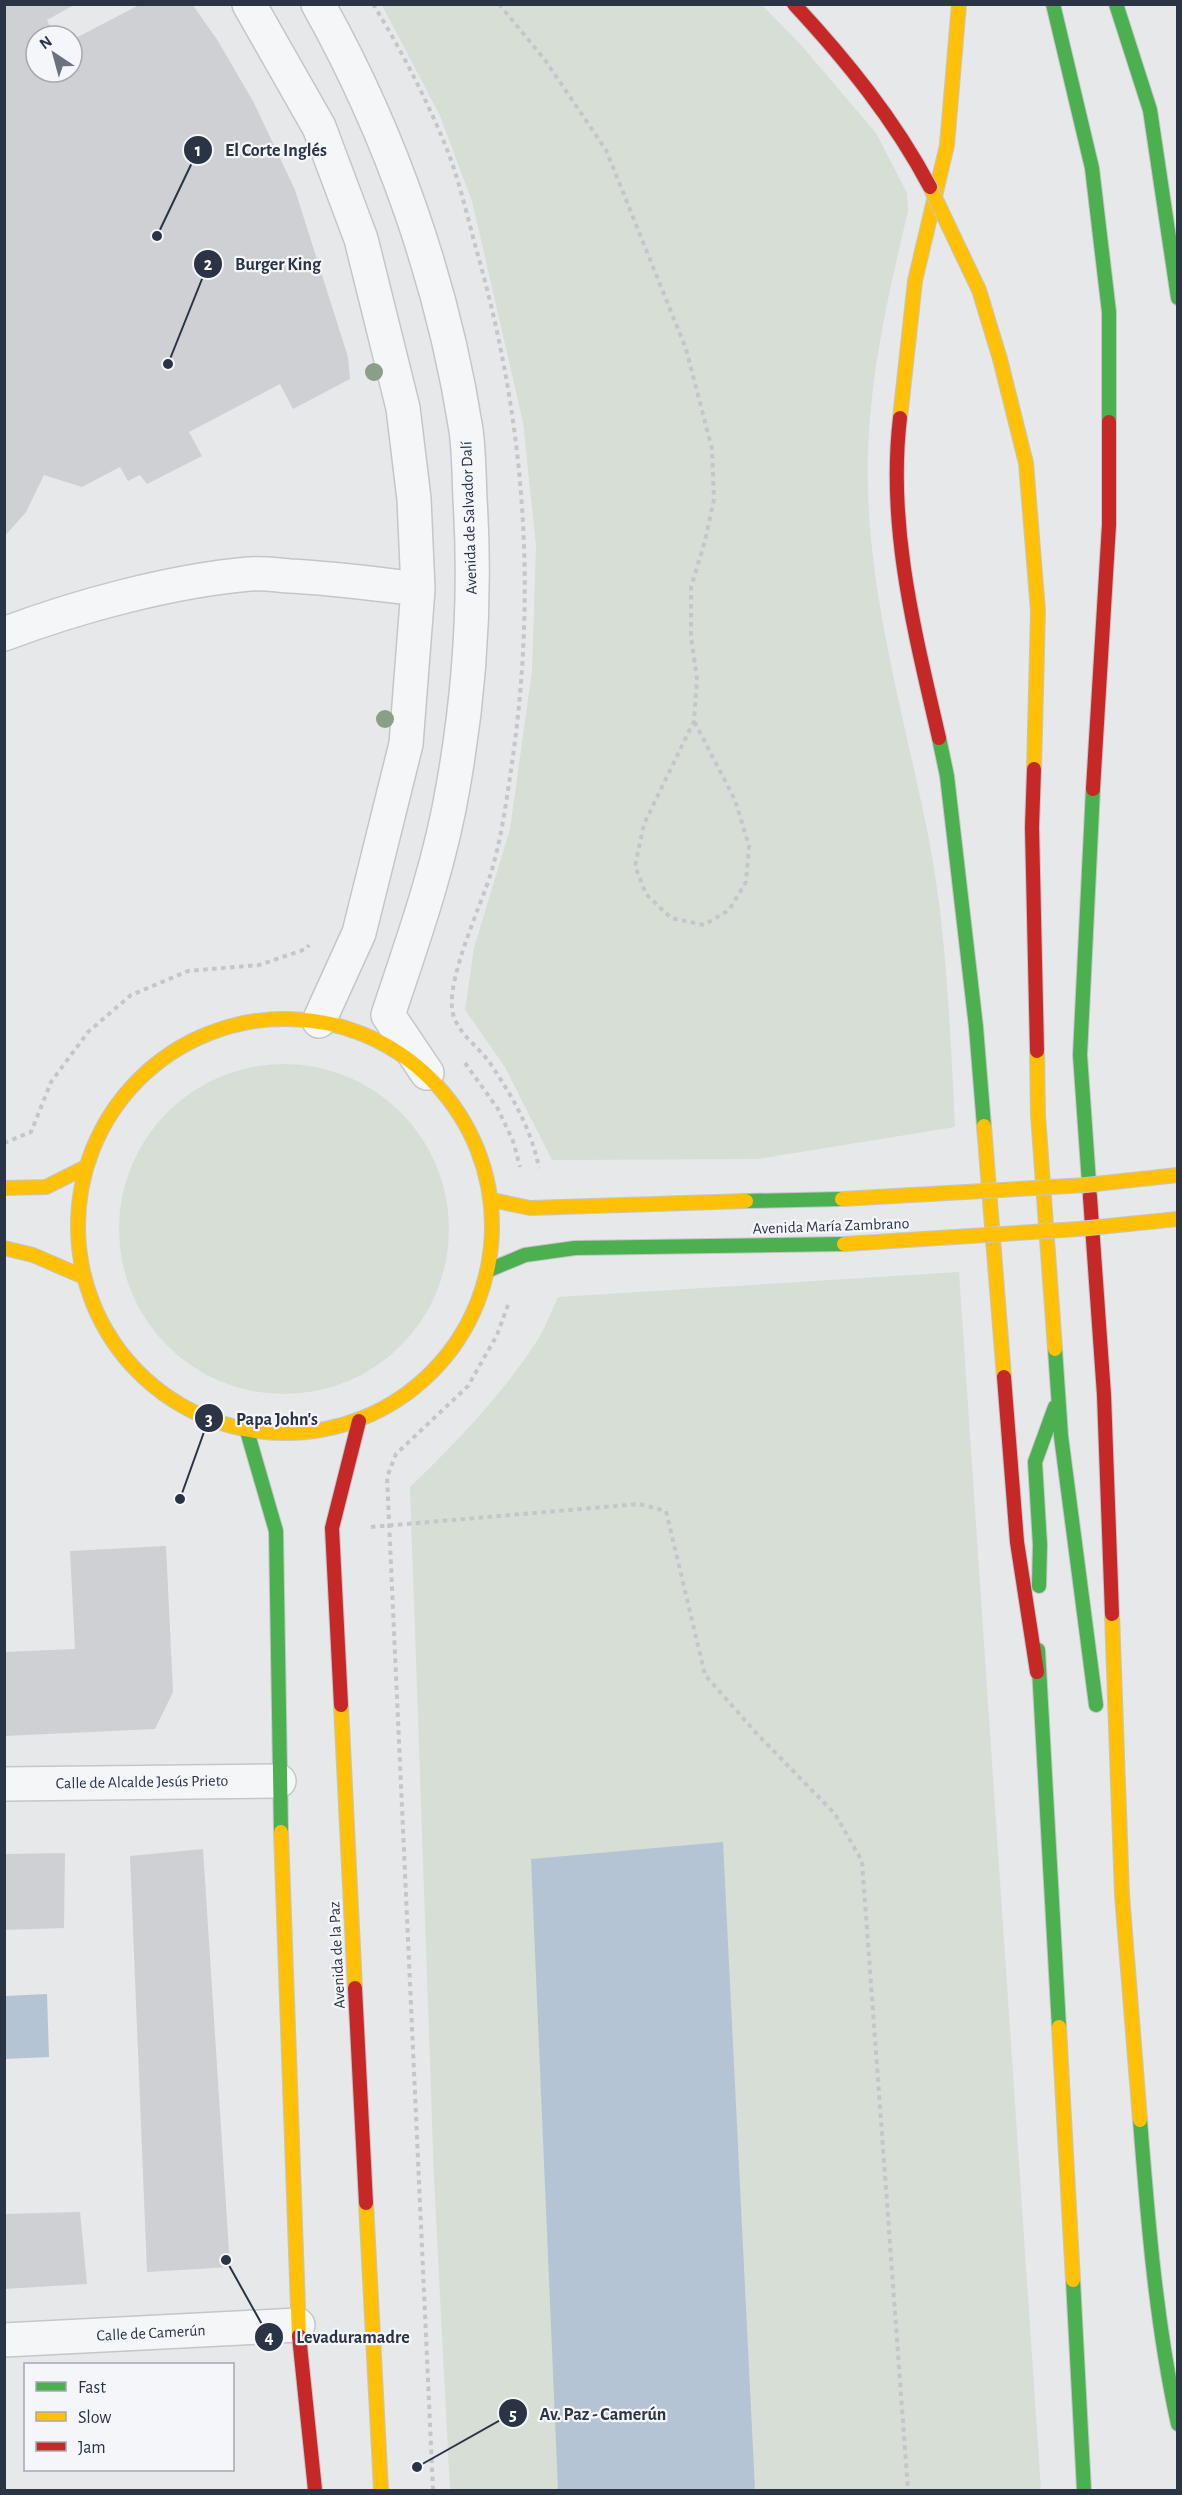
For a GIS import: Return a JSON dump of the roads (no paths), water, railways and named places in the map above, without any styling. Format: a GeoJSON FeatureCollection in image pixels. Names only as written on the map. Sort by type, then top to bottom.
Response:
{"type":"FeatureCollection","features":[{"type":"Feature","properties":{"kind":"main road"},"geometry":{"type":"LineString","coordinates":[[794,4],[866,84],[910,147],[949,223],[981,295],[1006,378],[1026,464],[1038,611],[1032,827],[1038,1115],[1058,1400],[1098,1721]]}},
{"type":"Feature","properties":{"kind":"main road"},"geometry":{"type":"LineString","coordinates":[[959,4],[947,145],[915,281],[898,424],[896,494],[906,590],[947,776],[976,1028],[1017,1542],[1037,1672]]}},
{"type":"Feature","properties":{"kind":"main road"},"geometry":{"type":"LineString","coordinates":[[1053,4],[1092,168],[1109,312],[1108,525],[1080,1055],[1104,1395],[1122,1894],[1151,2255],[1166,2369],[1178,2424]]}},
{"type":"Feature","properties":{"kind":"main road"},"geometry":{"type":"LineString","coordinates":[[1116,4],[1150,110],[1178,298]]}},
{"type":"Feature","properties":{"kind":"main road"},"geometry":{"type":"LineString","coordinates":[[254,1021],[319,1021],[377,1040],[427,1073],[459,1110],[481,1153],[492,1200],[489,1270],[464,1334],[419,1386],[359,1421],[304,1433],[247,1431],[180,1406],[125,1360],[89,1297],[74,1233],[75,1200],[84,1168],[102,1129],[141,1077],[193,1040],[254,1021]]}},
{"type":"Feature","properties":{"kind":"main road"},"geometry":{"type":"LineString","coordinates":[[4,1188],[46,1187],[84,1168]]}},
{"type":"Feature","properties":{"kind":"main road","name":"Avenida María Zambrano"},"geometry":{"type":"LineString","coordinates":[[492,1200],[530,1208],[842,1199],[1086,1185],[1178,1175]]}},
{"type":"Feature","properties":{"kind":"main road","name":"Avenida María Zambrano"},"geometry":{"type":"LineString","coordinates":[[489,1270],[525,1255],[575,1248],[844,1244],[1079,1229],[1178,1219]]}},
{"type":"Feature","properties":{"kind":"main road"},"geometry":{"type":"LineString","coordinates":[[4,1248],[33,1255],[84,1277]]}},
{"type":"Feature","properties":{"kind":"main road"},"geometry":{"type":"LineString","coordinates":[[1058,1400],[1035,1462],[1040,1545],[1037,1672],[1084,2490]]}},
{"type":"Feature","properties":{"kind":"main road","name":"Avenida de la Paz"},"geometry":{"type":"LineString","coordinates":[[359,1421],[332,1528],[381,2490]]}},
{"type":"Feature","properties":{"kind":"main road"},"geometry":{"type":"LineString","coordinates":[[247,1431],[276,1531],[279,1781],[298,2325],[315,2490]]}},
{"type":"Feature","properties":{"kind":"main road"},"geometry":{"type":"LineString","coordinates":[[1103,1756],[1122,1894]]}},
{"type":"Feature","properties":{"kind":"street"},"geometry":{"type":"LineString","coordinates":[[249,4],[319,127],[361,239],[403,408],[414,499],[418,589],[406,744],[360,933],[319,1021]]}},
{"type":"Feature","properties":{"kind":"street","name":"Avenida de Salvador Dalí"},"geometry":{"type":"LineString","coordinates":[[318,4],[348,58],[382,133],[397,175],[436,294],[466,431],[473,570],[470,655],[455,777],[432,879],[388,1015],[427,1073]]}},
{"type":"Feature","properties":{"kind":"street"},"geometry":{"type":"LineString","coordinates":[[4,634],[60,615],[129,597],[187,584],[251,574],[322,578],[418,589]]}},
{"type":"Feature","properties":{"kind":"street","name":"Calle de Alcalde Jesús Prieto"},"geometry":{"type":"LineString","coordinates":[[4,1784],[279,1781]]}},
{"type":"Feature","properties":{"kind":"street","name":"Calle de Camerún"},"geometry":{"type":"LineString","coordinates":[[4,2340],[298,2325]]}},
{"type":"Feature","properties":{"kind":"water"},"geometry":{"type":"Polygon","coordinates":[[[723,1842],[755,2490],[558,2490],[531,1859],[723,1842]]]}},
{"type":"Feature","properties":{"kind":"water"},"geometry":{"type":"Polygon","coordinates":[[[47,1994],[49,2057],[5,2059],[5,1996],[47,1994]]]}},
{"type":"Feature","properties":{"kind":"place","name":"El Corte Inglés"},"geometry":{"type":"Point","coordinates":[157,236]}},
{"type":"Feature","properties":{"kind":"place","name":"Burger King"},"geometry":{"type":"Point","coordinates":[168,364]}},
{"type":"Feature","properties":{"kind":"place","name":"Papa John's"},"geometry":{"type":"Point","coordinates":[180,1499]}},
{"type":"Feature","properties":{"kind":"place","name":"Levaduramadre"},"geometry":{"type":"Point","coordinates":[226,2260]}},
{"type":"Feature","properties":{"kind":"place","name":"Av. Paz - Camerún"},"geometry":{"type":"Point","coordinates":[417,2467]}}]}
